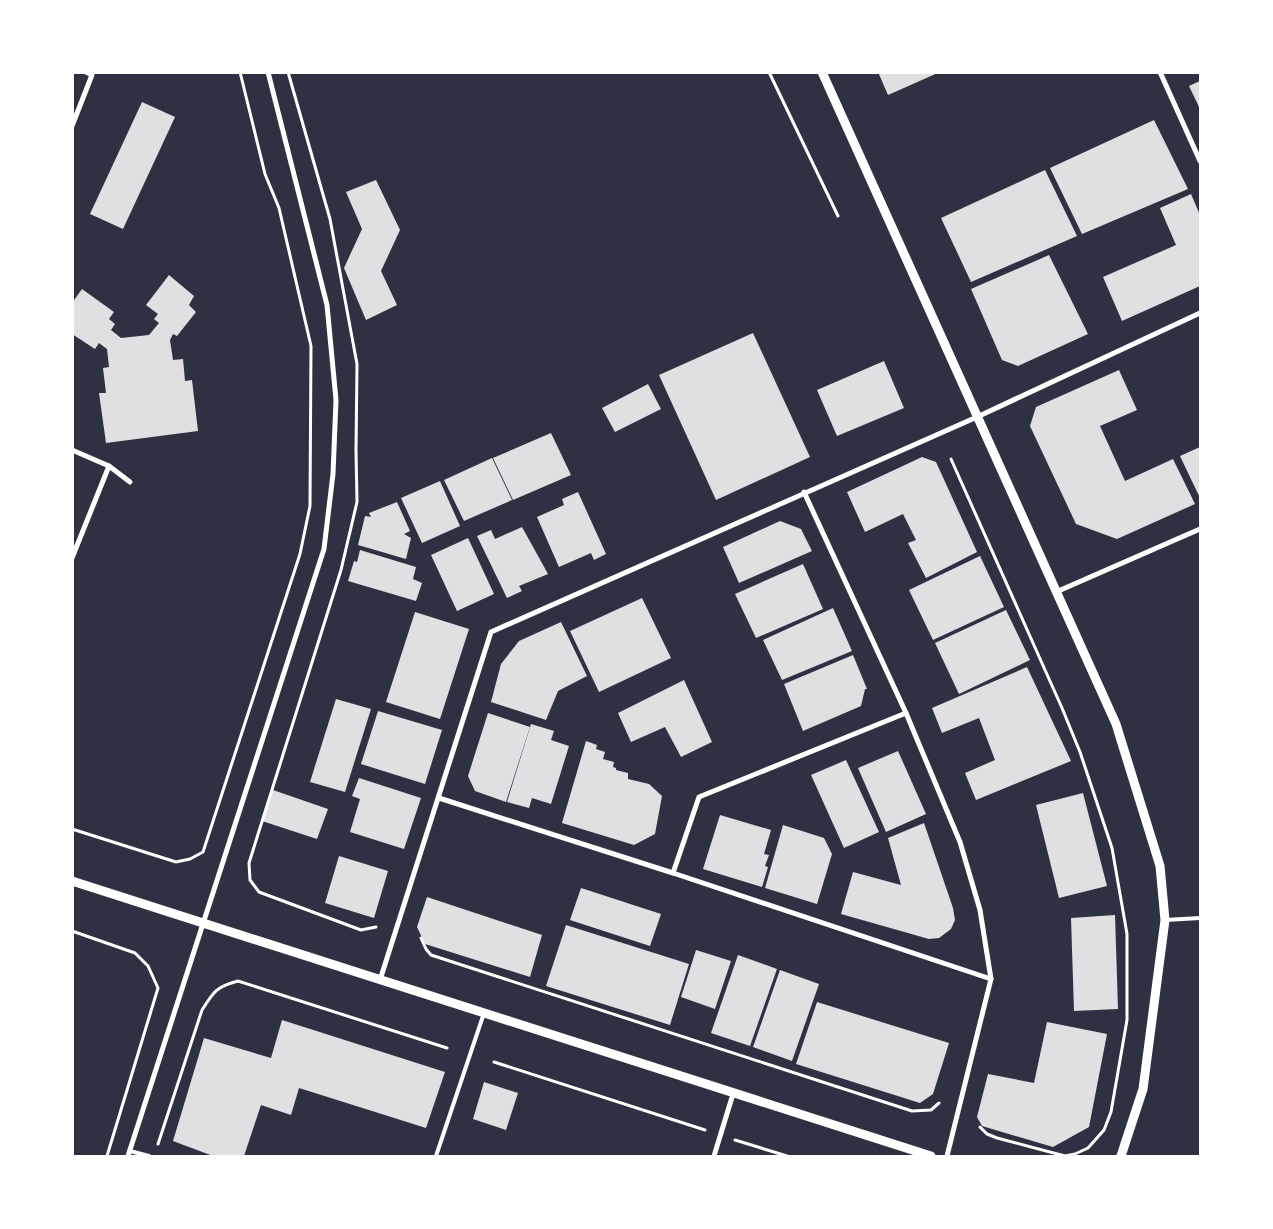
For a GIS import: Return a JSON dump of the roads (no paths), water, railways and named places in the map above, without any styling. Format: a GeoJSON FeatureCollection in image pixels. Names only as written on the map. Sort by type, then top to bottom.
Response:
{"type":"FeatureCollection","features":[{"type":"Feature","properties":{"kind":"street"},"geometry":{"type":"LineString","coordinates":[[72,126],[92,75],[86,72]]}},
{"type":"Feature","properties":{"kind":"street"},"geometry":{"type":"LineString","coordinates":[[129,1154],[324,549],[333,474],[336,400],[327,305],[268,72]]}},
{"type":"Feature","properties":{"kind":"street"},"geometry":{"type":"LineString","coordinates":[[822,72],[1116,724],[1160,866],[1165,920],[1143,1089],[1121,1156]]}},
{"type":"Feature","properties":{"kind":"street"},"geometry":{"type":"LineString","coordinates":[[1160,72],[1200,161]]}},
{"type":"Feature","properties":{"kind":"street"},"geometry":{"type":"LineString","coordinates":[[380,980],[491,632],[977,417],[1200,313]]}},
{"type":"Feature","properties":{"kind":"street"},"geometry":{"type":"LineString","coordinates":[[72,450],[109,466],[130,482]]}},
{"type":"Feature","properties":{"kind":"street"},"geometry":{"type":"LineString","coordinates":[[72,558],[109,466]]}},
{"type":"Feature","properties":{"kind":"street"},"geometry":{"type":"LineString","coordinates":[[804,492],[906,713],[960,842],[980,910],[991,979],[948,1156]]}},
{"type":"Feature","properties":{"kind":"street"},"geometry":{"type":"LineString","coordinates":[[1056,592],[1200,529]]}},
{"type":"Feature","properties":{"kind":"street"},"geometry":{"type":"LineString","coordinates":[[673,873],[699,797],[906,713]]}},
{"type":"Feature","properties":{"kind":"street"},"geometry":{"type":"LineString","coordinates":[[439,798],[673,873],[991,979]]}},
{"type":"Feature","properties":{"kind":"street"},"geometry":{"type":"LineString","coordinates":[[72,881],[931,1156]]}},
{"type":"Feature","properties":{"kind":"street"},"geometry":{"type":"LineString","coordinates":[[714,1156],[733,1094]]}},
{"type":"Feature","properties":{"kind":"lane"},"geometry":{"type":"LineString","coordinates":[[1165,920],[1200,918]]}},
{"type":"Feature","properties":{"kind":"lane"},"geometry":{"type":"LineString","coordinates":[[436,1156],[484,1013]]}},
{"type":"Feature","properties":{"kind":"lane"},"geometry":{"type":"LineString","coordinates":[[129,1154],[149,1156]]}}]}
